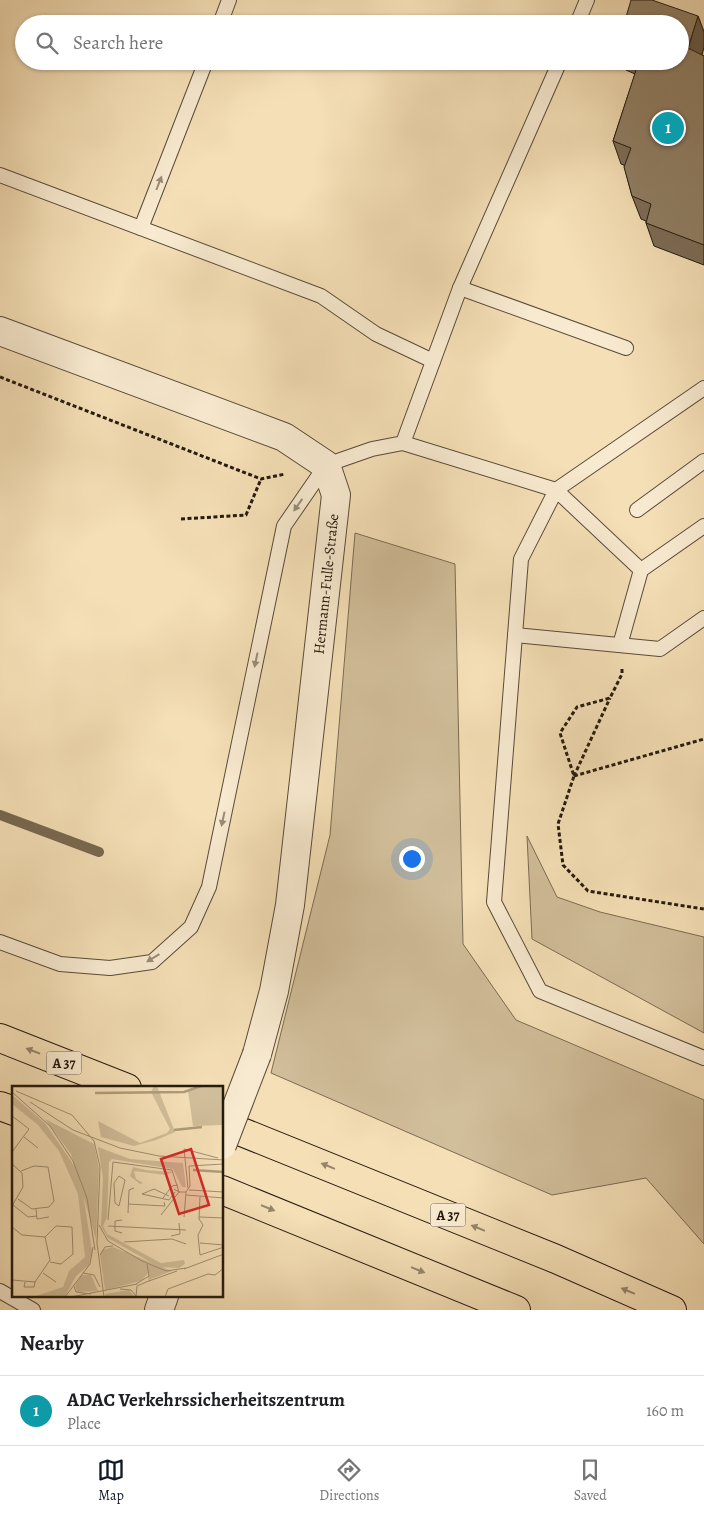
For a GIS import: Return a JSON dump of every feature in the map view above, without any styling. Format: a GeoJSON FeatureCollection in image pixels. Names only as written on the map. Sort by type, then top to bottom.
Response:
{"type":"FeatureCollection","features":[{"type":"Feature","properties":{"kind":"highway","name":"A 37"},"geometry":{"type":"LineString","coordinates":[[0,1038],[122,1086]]}},
{"type":"Feature","properties":{"kind":"highway"},"geometry":{"type":"LineString","coordinates":[[0,1106],[12,1110]]}},
{"type":"Feature","properties":{"kind":"highway","name":"A 37"},"geometry":{"type":"LineString","coordinates":[[224,1125],[547,1256],[672,1310]]}},
{"type":"Feature","properties":{"kind":"highway"},"geometry":{"type":"LineString","coordinates":[[224,1191],[516,1310]]}},
{"type":"Feature","properties":{"kind":"street"},"geometry":{"type":"LineString","coordinates":[[0,330],[284,437],[326,465]]}},
{"type":"Feature","properties":{"kind":"street","name":"Hermann-Fulle-Straße"},"geometry":{"type":"LineString","coordinates":[[224,1140],[257,1054],[274,991],[290,905],[336,495],[326,465]]}},
{"type":"Feature","properties":{"kind":"street"},"geometry":{"type":"LineString","coordinates":[[159,1310],[163,1298]]}},
{"type":"Feature","properties":{"kind":"lane"},"geometry":{"type":"LineString","coordinates":[[223,15],[229,0]]}},
{"type":"Feature","properties":{"kind":"lane"},"geometry":{"type":"LineString","coordinates":[[581,15],[587,0]]}},
{"type":"Feature","properties":{"kind":"lane"},"geometry":{"type":"LineString","coordinates":[[141,228],[202,70]]}},
{"type":"Feature","properties":{"kind":"lane"},"geometry":{"type":"LineString","coordinates":[[402,443],[460,288],[556,70]]}},
{"type":"Feature","properties":{"kind":"lane"},"geometry":{"type":"LineString","coordinates":[[0,175],[321,296],[376,334],[433,361]]}},
{"type":"Feature","properties":{"kind":"lane"},"geometry":{"type":"LineString","coordinates":[[460,288],[626,348]]}},
{"type":"Feature","properties":{"kind":"lane"},"geometry":{"type":"LineString","coordinates":[[704,388],[556,490],[521,559],[494,902],[540,991],[704,1058]]}},
{"type":"Feature","properties":{"kind":"lane"},"geometry":{"type":"LineString","coordinates":[[0,942],[60,964],[110,968],[152,962],[191,928],[209,887],[284,526],[326,465],[372,449],[402,443],[556,490],[641,570]]}},
{"type":"Feature","properties":{"kind":"lane"},"geometry":{"type":"LineString","coordinates":[[637,510],[704,461]]}},
{"type":"Feature","properties":{"kind":"lane"},"geometry":{"type":"LineString","coordinates":[[620,645],[641,570],[704,526]]}},
{"type":"Feature","properties":{"kind":"lane"},"geometry":{"type":"LineString","coordinates":[[515,635],[660,649],[704,618]]}},
{"type":"Feature","properties":{"kind":"lane"},"geometry":{"type":"LineString","coordinates":[[0,1291],[12,1298]]}},
{"type":"Feature","properties":{"kind":"lane"},"geometry":{"type":"LineString","coordinates":[[12,1298],[33,1310]]}},
{"type":"Feature","properties":{"kind":"path"},"geometry":{"type":"LineString","coordinates":[[0,377],[262,479],[326,465]]}},
{"type":"Feature","properties":{"kind":"path"},"geometry":{"type":"LineString","coordinates":[[180,519],[246,515],[262,479]]}},
{"type":"Feature","properties":{"kind":"path"},"geometry":{"type":"LineString","coordinates":[[620,645],[622,674],[574,776],[558,824],[563,865],[588,891],[704,909]]}},
{"type":"Feature","properties":{"kind":"path"},"geometry":{"type":"LineString","coordinates":[[574,776],[560,733],[577,707],[610,698]]}},
{"type":"Feature","properties":{"kind":"path"},"geometry":{"type":"LineString","coordinates":[[574,776],[704,739]]}},
{"type":"Feature","properties":{"kind":"shaded area"},"geometry":{"type":"Polygon","coordinates":[[[355,533],[455,564],[463,944],[516,1020],[704,1100],[704,1244],[646,1178],[552,1195],[271,1073],[330,835],[355,533]]]}},
{"type":"Feature","properties":{"kind":"shaded area"},"geometry":{"type":"Polygon","coordinates":[[[527,836],[557,897],[600,912],[704,937],[704,1033],[532,939],[527,836]]]}},
{"type":"Feature","properties":{"kind":"building"},"geometry":{"type":"Polygon","coordinates":[[[631,0],[652,0],[698,16],[689,45],[689,15],[627,15],[631,0]]]}},
{"type":"Feature","properties":{"kind":"building"},"geometry":{"type":"Polygon","coordinates":[[[689,48],[704,56],[704,245],[646,223],[651,204],[632,196],[624,167],[631,148],[613,141],[636,70],[689,70],[689,48]]]}},
{"type":"Feature","properties":{"kind":"waterway"},"geometry":{"type":"LineString","coordinates":[[0,815],[99,852]]}},
{"type":"Feature","properties":{"kind":"place","name":"ADAC Verkehrssicherheitszentrum"},"geometry":{"type":"Point","coordinates":[668,128]}}]}
